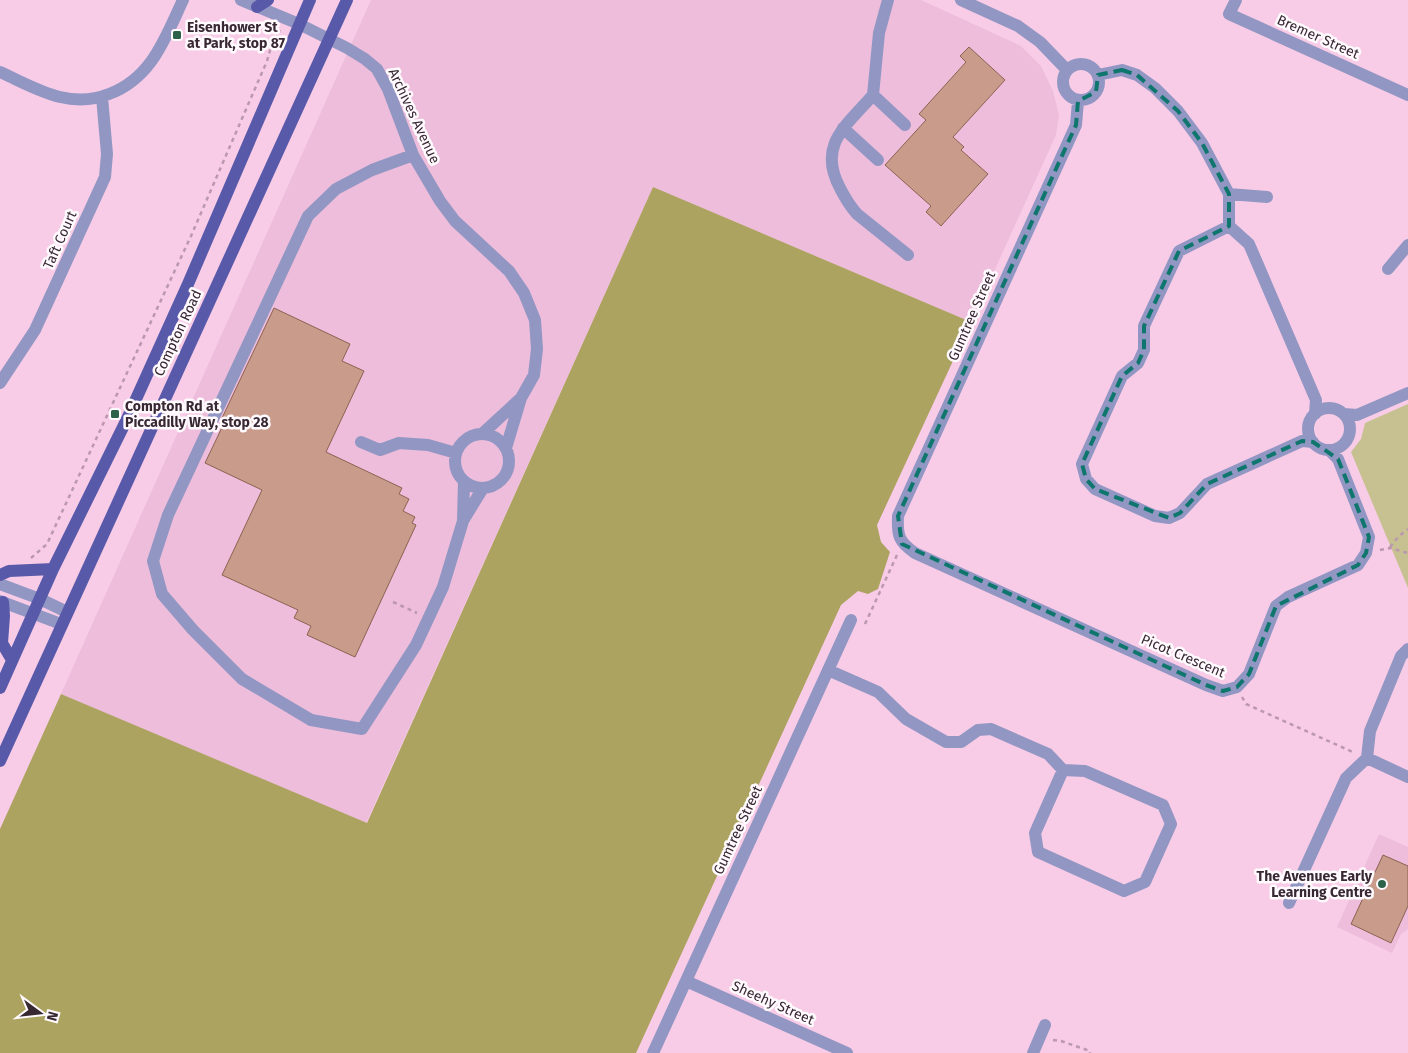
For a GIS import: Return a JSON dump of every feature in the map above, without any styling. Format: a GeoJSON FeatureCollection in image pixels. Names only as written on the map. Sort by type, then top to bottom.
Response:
{"type":"FeatureCollection","features":[{"type":"Feature","properties":{"kind":"main road","name":"Compton Road"},"geometry":{"type":"LineString","coordinates":[[0,688],[53,569],[139,392],[188,284],[310,0]]}},
{"type":"Feature","properties":{"kind":"main road","name":"Compton Road"},"geometry":{"type":"LineString","coordinates":[[0,761],[347,0]]}},
{"type":"Feature","properties":{"kind":"main road"},"geometry":{"type":"LineString","coordinates":[[0,575],[9,571],[53,569]]}},
{"type":"Feature","properties":{"kind":"main road"},"geometry":{"type":"LineString","coordinates":[[2,601],[4,616],[2,643],[12,660]]}},
{"type":"Feature","properties":{"kind":"street"},"geometry":{"type":"LineString","coordinates":[[0,72],[62,98],[88,100],[120,90],[149,66],[164,42],[183,0]]}},
{"type":"Feature","properties":{"kind":"street","name":"Archives Avenue"},"geometry":{"type":"LineString","coordinates":[[241,0],[262,3],[357,53],[376,69],[388,88],[413,155],[440,201],[455,221],[509,271],[524,293],[535,320],[537,349],[534,375],[521,398]]}},
{"type":"Feature","properties":{"kind":"street"},"geometry":{"type":"LineString","coordinates":[[888,0],[879,33],[873,95],[843,128],[833,146],[830,157],[835,178],[851,207],[908,255]]}},
{"type":"Feature","properties":{"kind":"street"},"geometry":{"type":"LineString","coordinates":[[961,0],[1018,26],[1040,42],[1067,70]]}},
{"type":"Feature","properties":{"kind":"street","name":"Bremer Street"},"geometry":{"type":"LineString","coordinates":[[1236,0],[1229,14],[1408,95]]}},
{"type":"Feature","properties":{"kind":"street"},"geometry":{"type":"LineString","coordinates":[[1085,64],[1095,70],[1098,75],[1099,87],[1088,100],[1078,101],[1071,98],[1064,90],[1063,78],[1067,70],[1074,65],[1085,64]]}},
{"type":"Feature","properties":{"kind":"street"},"geometry":{"type":"LineString","coordinates":[[1098,75],[1122,70],[1137,75],[1155,88],[1178,111],[1202,143],[1228,194],[1229,226],[1249,244],[1321,411]]}},
{"type":"Feature","properties":{"kind":"street"},"geometry":{"type":"LineString","coordinates":[[873,95],[905,125]]}},
{"type":"Feature","properties":{"kind":"street","name":"Taft Court"},"geometry":{"type":"LineString","coordinates":[[0,383],[35,330],[105,177],[107,154],[102,97]]}},
{"type":"Feature","properties":{"kind":"street","name":"Gumtree Street"},"geometry":{"type":"LineString","coordinates":[[902,544],[898,530],[898,516],[1076,125],[1078,101]]}},
{"type":"Feature","properties":{"kind":"street"},"geometry":{"type":"LineString","coordinates":[[843,128],[878,160]]}},
{"type":"Feature","properties":{"kind":"street"},"geometry":{"type":"LineString","coordinates":[[413,155],[372,170],[336,189],[308,216],[168,515],[153,561],[162,594],[193,630],[242,678],[311,720],[362,729],[416,645],[442,587],[463,521],[483,488]]}},
{"type":"Feature","properties":{"kind":"street"},"geometry":{"type":"LineString","coordinates":[[1228,194],[1267,197]]}},
{"type":"Feature","properties":{"kind":"street"},"geometry":{"type":"LineString","coordinates":[[1229,226],[1179,251],[1144,326],[1144,350],[1138,363],[1122,376],[1082,464],[1086,479],[1095,489],[1155,516],[1169,518],[1180,513],[1207,484],[1308,438]]}},
{"type":"Feature","properties":{"kind":"street"},"geometry":{"type":"LineString","coordinates":[[1388,269],[1407,250]]}},
{"type":"Feature","properties":{"kind":"street"},"geometry":{"type":"LineString","coordinates":[[1350,418],[1408,393]]}},
{"type":"Feature","properties":{"kind":"street"},"geometry":{"type":"LineString","coordinates":[[482,434],[521,398]]}},
{"type":"Feature","properties":{"kind":"street"},"geometry":{"type":"LineString","coordinates":[[506,448],[521,398]]}},
{"type":"Feature","properties":{"kind":"street"},"geometry":{"type":"LineString","coordinates":[[1308,438],[1311,419],[1321,411],[1333,409],[1350,418]]}},
{"type":"Feature","properties":{"kind":"street"},"geometry":{"type":"LineString","coordinates":[[1336,452],[1348,438],[1350,418]]}},
{"type":"Feature","properties":{"kind":"street"},"geometry":{"type":"LineString","coordinates":[[482,434],[498,438],[506,448],[509,462],[505,476],[493,486],[483,488],[470,485],[464,481],[456,469],[456,453],[461,443],[472,435],[482,434]]}},
{"type":"Feature","properties":{"kind":"street"},"geometry":{"type":"LineString","coordinates":[[1308,438],[1323,449],[1336,452]]}},
{"type":"Feature","properties":{"kind":"street"},"geometry":{"type":"LineString","coordinates":[[361,442],[380,450],[399,443],[428,445],[456,453]]}},
{"type":"Feature","properties":{"kind":"street"},"geometry":{"type":"LineString","coordinates":[[1336,452],[1369,537],[1366,553]]}},
{"type":"Feature","properties":{"kind":"street"},"geometry":{"type":"LineString","coordinates":[[463,521],[464,481]]}},
{"type":"Feature","properties":{"kind":"street","name":"Picot Crescent"},"geometry":{"type":"LineString","coordinates":[[902,544],[916,553],[1206,685],[1223,690],[1237,687],[1249,674],[1276,606],[1288,597],[1358,565],[1366,553]]}},
{"type":"Feature","properties":{"kind":"street"},"geometry":{"type":"LineString","coordinates":[[0,584],[40,599],[67,612]]}},
{"type":"Feature","properties":{"kind":"street"},"geometry":{"type":"LineString","coordinates":[[2,601],[61,624]]}},
{"type":"Feature","properties":{"kind":"street","name":"Gumtree Street"},"geometry":{"type":"LineString","coordinates":[[654,1053],[851,620]]}},
{"type":"Feature","properties":{"kind":"street"},"geometry":{"type":"LineString","coordinates":[[1289,903],[1346,778],[1367,758],[1370,731],[1401,656],[1408,649]]}},
{"type":"Feature","properties":{"kind":"street"},"geometry":{"type":"LineString","coordinates":[[828,670],[878,692],[906,719],[946,742],[961,742],[978,730],[991,729],[1048,754],[1063,770],[1085,771],[1163,805],[1171,824],[1145,882],[1124,890],[1038,852],[1035,833],[1063,770]]}},
{"type":"Feature","properties":{"kind":"street"},"geometry":{"type":"LineString","coordinates":[[1367,758],[1408,777]]}},
{"type":"Feature","properties":{"kind":"street","name":"Sheehy Street"},"geometry":{"type":"LineString","coordinates":[[686,981],[847,1053]]}},
{"type":"Feature","properties":{"kind":"street"},"geometry":{"type":"LineString","coordinates":[[1033,1053],[1045,1025]]}},
{"type":"Feature","properties":{"kind":"path"},"geometry":{"type":"LineString","coordinates":[[28,563],[32,556],[47,544],[98,437],[191,236],[267,61],[273,40],[277,37]]}},
{"type":"Feature","properties":{"kind":"path"},"geometry":{"type":"LineString","coordinates":[[1390,548],[1398,536],[1408,529]]}},
{"type":"Feature","properties":{"kind":"path"},"geometry":{"type":"LineString","coordinates":[[865,624],[902,544]]}},
{"type":"Feature","properties":{"kind":"path"},"geometry":{"type":"LineString","coordinates":[[1366,553],[1390,548],[1408,553]]}},
{"type":"Feature","properties":{"kind":"path"},"geometry":{"type":"LineString","coordinates":[[393,602],[418,613]]}},
{"type":"Feature","properties":{"kind":"path"},"geometry":{"type":"LineString","coordinates":[[1237,687],[1246,704],[1367,758]]}},
{"type":"Feature","properties":{"kind":"path"},"geometry":{"type":"LineString","coordinates":[[1039,1040],[1061,1041],[1090,1051],[1090,1053]]}},
{"type":"Feature","properties":{"kind":"highlighted area"},"geometry":{"type":"Polygon","coordinates":[[[1122,70],[1137,75],[1178,111],[1202,143],[1229,194],[1229,226],[1179,251],[1144,326],[1144,350],[1138,363],[1122,376],[1082,464],[1086,479],[1095,489],[1169,518],[1180,513],[1207,484],[1302,441],[1313,442],[1338,459],[1369,537],[1366,553],[1358,565],[1276,606],[1249,674],[1237,687],[1223,691],[1206,685],[902,544],[898,516],[1076,125],[1078,101],[1096,92],[1098,75],[1122,70]]]}},
{"type":"Feature","properties":{"kind":"shaded area"},"geometry":{"type":"Polygon","coordinates":[[[371,0],[921,0],[1021,46],[1041,66],[1053,91],[1059,115],[1056,135],[971,322],[653,187],[366,823],[61,694],[371,0]]]}},
{"type":"Feature","properties":{"kind":"shaded area"},"geometry":{"type":"Polygon","coordinates":[[[653,187],[971,322],[877,525],[881,542],[890,552],[878,589],[868,594],[858,591],[841,605],[636,1053],[0,1053],[0,829],[61,694],[367,823],[653,187]]]}},
{"type":"Feature","properties":{"kind":"shaded area"},"geometry":{"type":"Polygon","coordinates":[[[1408,404],[1408,588],[1351,452],[1361,439],[1365,423],[1408,404]]]}},
{"type":"Feature","properties":{"kind":"shaded area","name":"The Avenues Early Learning Centre"},"geometry":{"type":"Polygon","coordinates":[[[1379,834],[1408,847],[1408,929],[1401,934],[1392,953],[1337,927],[1379,834]]]}},
{"type":"Feature","properties":{"kind":"building"},"geometry":{"type":"Polygon","coordinates":[[[969,47],[1005,80],[953,137],[964,147],[961,150],[988,174],[941,226],[926,212],[931,206],[885,165],[926,120],[919,114],[966,62],[960,56],[969,47]]]}},
{"type":"Feature","properties":{"kind":"building"},"geometry":{"type":"Polygon","coordinates":[[[274,308],[350,344],[342,361],[364,371],[326,452],[402,488],[399,494],[409,499],[403,511],[415,517],[412,523],[416,525],[355,657],[307,635],[311,626],[294,618],[298,610],[222,575],[262,490],[205,463],[226,419],[222,418],[274,308]]]}},
{"type":"Feature","properties":{"kind":"building"},"geometry":{"type":"Polygon","coordinates":[[[1383,855],[1408,866],[1408,906],[1391,943],[1351,924],[1383,855]]]}},
{"type":"Feature","properties":{"kind":"place","name":"Eisenhower St at Park, stop 87"},"geometry":{"type":"Point","coordinates":[177,35]}},
{"type":"Feature","properties":{"kind":"place","name":"Compton Rd at Piccadilly Way, stop 28"},"geometry":{"type":"Point","coordinates":[115,414]}},
{"type":"Feature","properties":{"kind":"place","name":"The Avenues Early Learning Centre"},"geometry":{"type":"Point","coordinates":[1382,884]}}]}
